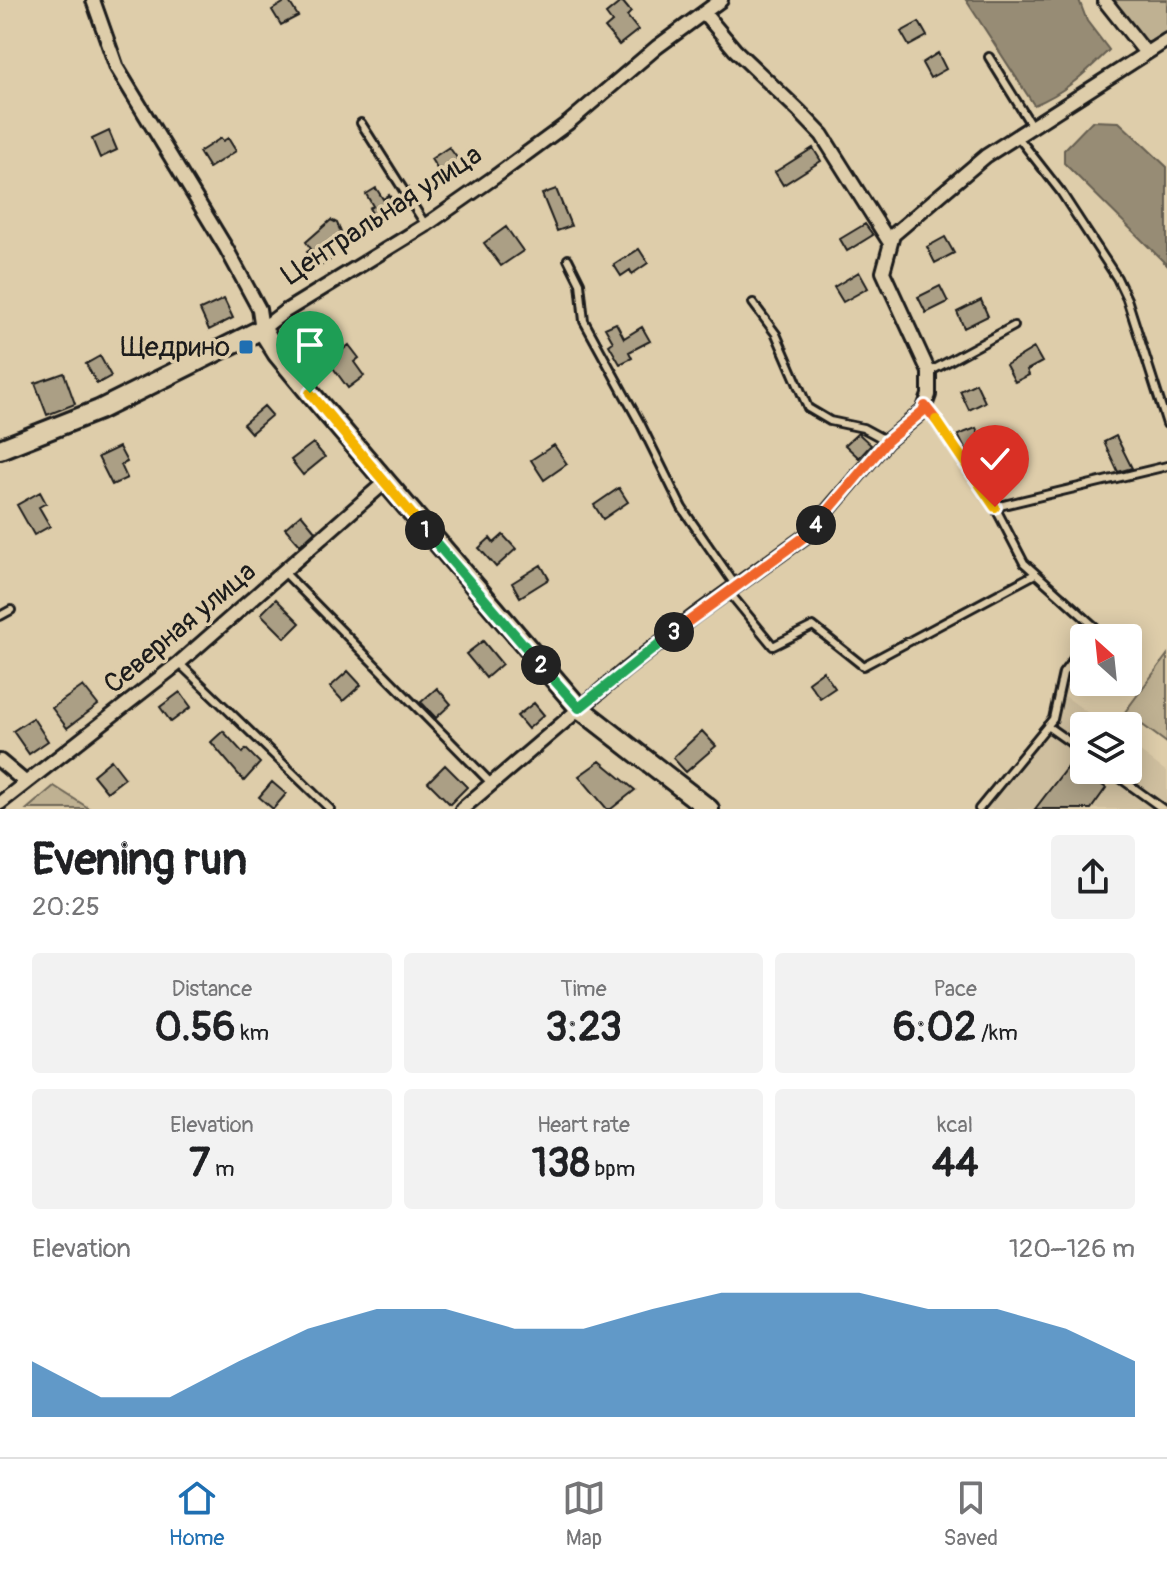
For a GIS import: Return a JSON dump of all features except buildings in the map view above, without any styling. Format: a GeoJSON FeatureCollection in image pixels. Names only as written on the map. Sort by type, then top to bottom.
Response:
{"type":"FeatureCollection","features":[{"type":"Feature","properties":{"kind":"street"},"geometry":{"type":"LineString","coordinates":[[93,0],[117,68],[226,248],[259,309],[262,329],[283,361],[579,708],[709,809]]}},
{"type":"Feature","properties":{"kind":"street","name":"Центральная улица"},"geometry":{"type":"LineString","coordinates":[[0,449],[99,410],[262,329],[284,312],[426,225],[568,123],[657,47],[721,0]]}},
{"type":"Feature","properties":{"kind":"street"},"geometry":{"type":"LineString","coordinates":[[1104,0],[1146,53]]}},
{"type":"Feature","properties":{"kind":"street"},"geometry":{"type":"LineString","coordinates":[[704,13],[735,50],[822,135],[890,243]]}},
{"type":"Feature","properties":{"kind":"street"},"geometry":{"type":"LineString","coordinates":[[462,809],[579,708],[732,588],[807,535],[887,441],[923,411],[929,395],[929,372],[883,272],[893,235],[986,156],[1167,40]]}},
{"type":"Feature","properties":{"kind":"street","name":"Северная улица"},"geometry":{"type":"LineString","coordinates":[[0,803],[179,663],[384,483]]}},
{"type":"Feature","properties":{"kind":"street"},"geometry":{"type":"LineString","coordinates":[[0,761],[25,782]]}},
{"type":"Feature","properties":{"kind":"lane"},"geometry":{"type":"LineString","coordinates":[[989,57],[1033,128]]}},
{"type":"Feature","properties":{"kind":"lane"},"geometry":{"type":"LineString","coordinates":[[361,123],[426,225]]}},
{"type":"Feature","properties":{"kind":"lane"},"geometry":{"type":"LineString","coordinates":[[1018,137],[1061,192],[1117,278],[1127,299],[1167,424]]}},
{"type":"Feature","properties":{"kind":"lane"},"geometry":{"type":"LineString","coordinates":[[568,259],[580,283],[584,321],[682,508],[773,646],[813,626],[863,666],[1035,574]]}},
{"type":"Feature","properties":{"kind":"lane"},"geometry":{"type":"LineString","coordinates":[[753,303],[776,334],[808,408],[830,421],[863,428],[887,441]]}},
{"type":"Feature","properties":{"kind":"lane"},"geometry":{"type":"LineString","coordinates":[[929,372],[1014,326]]}},
{"type":"Feature","properties":{"kind":"lane"},"geometry":{"type":"LineString","coordinates":[[925,406],[995,507],[1016,551],[1035,574],[1092,624]]}},
{"type":"Feature","properties":{"kind":"lane"},"geometry":{"type":"LineString","coordinates":[[995,507],[1167,466]]}},
{"type":"Feature","properties":{"kind":"lane"},"geometry":{"type":"LineString","coordinates":[[284,572],[491,783]]}},
{"type":"Feature","properties":{"kind":"lane"},"geometry":{"type":"LineString","coordinates":[[0,616],[11,610]]}},
{"type":"Feature","properties":{"kind":"lane"},"geometry":{"type":"LineString","coordinates":[[179,663],[330,809]]}},
{"type":"Feature","properties":{"kind":"lane"},"geometry":{"type":"LineString","coordinates":[[979,809],[1055,714],[1063,673],[1070,664]]}},
{"type":"Feature","properties":{"kind":"lane"},"geometry":{"type":"LineString","coordinates":[[1047,726],[1070,742]]}},
{"type":"Feature","properties":{"kind":"lane"},"geometry":{"type":"LineString","coordinates":[[1128,784],[1163,809]]}},
{"type":"Feature","properties":{"kind":"shaded area"},"geometry":{"type":"Polygon","coordinates":[[[966,0],[1079,0],[1087,21],[1109,50],[1065,88],[1034,105],[966,0]]]}},
{"type":"Feature","properties":{"kind":"shaded area"},"geometry":{"type":"Polygon","coordinates":[[[1114,0],[1167,0],[1167,33],[1155,42],[1143,42],[1114,0]]]}},
{"type":"Feature","properties":{"kind":"shaded area"},"geometry":{"type":"Polygon","coordinates":[[[1092,121],[1119,122],[1167,167],[1167,265],[1064,163],[1064,150],[1092,121]]]}},
{"type":"Feature","properties":{"kind":"shaded area"},"geometry":{"type":"Polygon","coordinates":[[[1167,655],[1167,743],[1142,725],[1142,712],[1125,712],[1137,696],[1142,696],[1142,689],[1167,655]]]}},
{"type":"Feature","properties":{"kind":"shaded area"},"geometry":{"type":"Polygon","coordinates":[[[1065,696],[1087,712],[1070,712],[1070,784],[1142,784],[1142,753],[1167,772],[1167,809],[986,809],[1055,723],[1065,696]]]}},
{"type":"Feature","properties":{"kind":"shaded area"},"geometry":{"type":"Polygon","coordinates":[[[54,786],[90,809],[27,809],[54,786]]]}},
{"type":"Feature","properties":{"kind":"place","name":"Щедрино"},"geometry":{"type":"Point","coordinates":[246,347]}},
{"type":"Feature","properties":{"kind":"route"},"geometry":{"type":"LineString","coordinates":[[310,393],[579,708],[694,616],[807,535],[887,441],[925,406],[995,507]]}}]}
